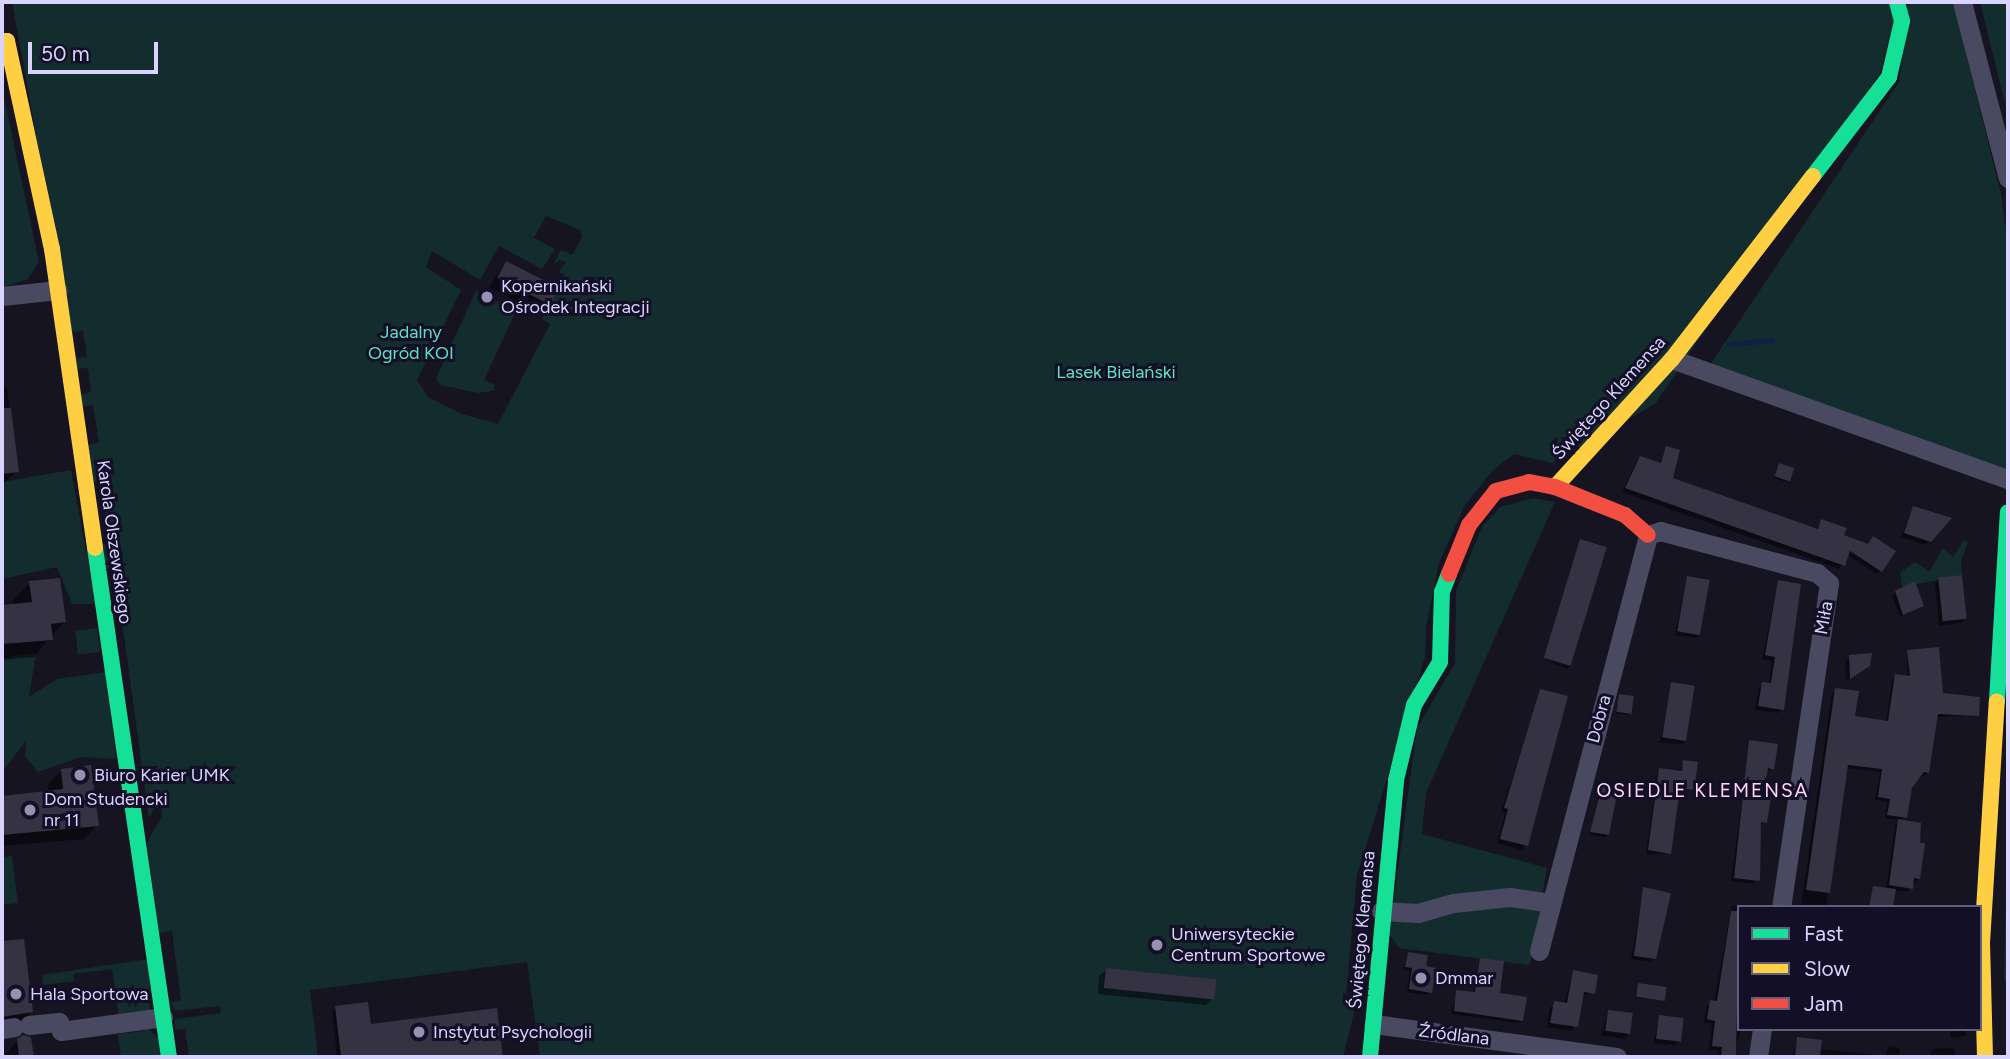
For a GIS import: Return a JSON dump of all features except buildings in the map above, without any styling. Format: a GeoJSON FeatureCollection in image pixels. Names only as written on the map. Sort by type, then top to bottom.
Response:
{"type":"FeatureCollection","features":[{"type":"Feature","properties":{"kind":"street","name":"Świętego Klemensa"},"geometry":{"type":"LineString","coordinates":[[1370,1057],[1381,911],[1396,780],[1414,705],[1440,662],[1440,606],[1448,570],[1476,514],[1496,491],[1529,482],[1555,487],[1672,359],[1889,77],[1902,21],[1898,2]]}},
{"type":"Feature","properties":{"kind":"street"},"geometry":{"type":"LineString","coordinates":[[1962,2],[2008,178]]}},
{"type":"Feature","properties":{"kind":"street","name":"Karola Olszewskiego"},"geometry":{"type":"LineString","coordinates":[[2,41],[7,41],[58,290],[169,1057]]}},
{"type":"Feature","properties":{"kind":"street"},"geometry":{"type":"LineString","coordinates":[[2,296],[58,290]]}},
{"type":"Feature","properties":{"kind":"street"},"geometry":{"type":"LineString","coordinates":[[1672,359],[1703,374],[2008,479]]}},
{"type":"Feature","properties":{"kind":"street"},"geometry":{"type":"LineString","coordinates":[[1555,487],[1625,514],[1648,535]]}},
{"type":"Feature","properties":{"kind":"street"},"geometry":{"type":"LineString","coordinates":[[1985,1057],[1982,943],[2008,512]]}},
{"type":"Feature","properties":{"kind":"street","name":"Miła"},"geometry":{"type":"LineString","coordinates":[[1648,535],[1671,531],[1817,573],[1830,587],[1780,905]]}},
{"type":"Feature","properties":{"kind":"street","name":"Dobra"},"geometry":{"type":"LineString","coordinates":[[1539,951],[1648,535]]}},
{"type":"Feature","properties":{"kind":"street"},"geometry":{"type":"LineString","coordinates":[[1381,911],[1418,913],[1453,902],[1510,897],[1551,903]]}},
{"type":"Feature","properties":{"kind":"street"},"geometry":{"type":"LineString","coordinates":[[15,1027],[60,1021],[61,1031],[163,1017]]}},
{"type":"Feature","properties":{"kind":"street","name":"Źródlana"},"geometry":{"type":"LineString","coordinates":[[1374,1024],[1617,1057]]}},
{"type":"Feature","properties":{"kind":"street"},"geometry":{"type":"LineString","coordinates":[[1758,1057],[1762,1031]]}},
{"type":"Feature","properties":{"kind":"green space","name":"Lasek Bielański"},"geometry":{"type":"Polygon","coordinates":[[[12,2],[1889,2],[1894,22],[1880,73],[1655,404],[1552,463],[1514,454],[1493,470],[1465,505],[1439,563],[1426,627],[1425,657],[1357,875],[1345,1006],[1355,1009],[1343,1057],[540,1057],[527,962],[310,990],[318,1057],[189,1057],[185,1029],[175,1030],[175,1019],[221,1013],[220,1006],[175,1011],[171,1002],[181,1000],[172,931],[159,933],[147,843],[162,816],[160,796],[149,818],[115,570],[106,571],[103,545],[109,543],[101,481],[94,482],[87,445],[99,442],[93,405],[81,407],[80,395],[91,392],[88,368],[76,369],[74,359],[87,357],[83,331],[72,332],[12,2]],[[546,216],[534,238],[555,249],[542,269],[499,246],[480,280],[432,251],[426,267],[461,290],[417,380],[428,397],[462,414],[498,424],[550,324],[542,319],[565,275],[559,272],[566,262],[560,260],[553,265],[561,250],[572,255],[582,237],[580,230],[546,216]]]}},
{"type":"Feature","properties":{"kind":"green space"},"geometry":{"type":"Polygon","coordinates":[[[1908,2],[1953,2],[2001,194],[2008,246],[2008,483],[1706,371],[1899,82],[1908,2]]]}},
{"type":"Feature","properties":{"kind":"green space"},"geometry":{"type":"Polygon","coordinates":[[[1980,2],[2008,2],[2008,115],[1980,2]]]}},
{"type":"Feature","properties":{"kind":"green space"},"geometry":{"type":"Polygon","coordinates":[[[2,88],[39,262],[28,279],[2,288],[2,88]]]}},
{"type":"Feature","properties":{"kind":"green space"},"geometry":{"type":"Polygon","coordinates":[[[476,291],[516,311],[484,380],[495,385],[493,391],[478,393],[440,385],[436,378],[476,291]]]}},
{"type":"Feature","properties":{"kind":"green space"},"geometry":{"type":"Polygon","coordinates":[[[71,470],[96,604],[72,604],[57,567],[2,579],[2,482],[71,470]]]}},
{"type":"Feature","properties":{"kind":"green space"},"geometry":{"type":"Polygon","coordinates":[[[1533,498],[1555,502],[1426,793],[1422,834],[1547,868],[1530,965],[1399,948],[1389,934],[1417,728],[1455,663],[1456,591],[1482,527],[1500,507],[1533,498]]]}},
{"type":"Feature","properties":{"kind":"green space"},"geometry":{"type":"Polygon","coordinates":[[[1964,540],[1968,542],[1961,561],[1962,575],[1902,587],[1900,573],[1914,562],[1930,571],[1943,548],[1953,557],[1964,540]]]}},
{"type":"Feature","properties":{"kind":"green space"},"geometry":{"type":"Polygon","coordinates":[[[97,628],[100,652],[78,655],[75,631],[97,628]]]}},
{"type":"Feature","properties":{"kind":"green space"},"geometry":{"type":"Polygon","coordinates":[[[36,653],[29,697],[57,679],[105,672],[116,759],[81,757],[38,772],[25,756],[26,741],[2,772],[2,658],[36,653]]]}},
{"type":"Feature","properties":{"kind":"green space"},"geometry":{"type":"Polygon","coordinates":[[[2008,794],[2008,990],[2004,977],[2008,794]]]}},
{"type":"Feature","properties":{"kind":"green space"},"geometry":{"type":"Polygon","coordinates":[[[12,856],[18,903],[2,905],[2,857],[12,856]]]}},
{"type":"Feature","properties":{"kind":"green space"},"geometry":{"type":"Polygon","coordinates":[[[149,959],[150,1010],[119,1019],[112,969],[73,974],[74,981],[43,985],[42,975],[149,959]]]}},
{"type":"Feature","properties":{"kind":"green space"},"geometry":{"type":"Polygon","coordinates":[[[145,1026],[158,1038],[162,1057],[121,1057],[118,1034],[144,1031],[145,1026]]]}},
{"type":"Feature","properties":{"kind":"waterway"},"geometry":{"type":"LineString","coordinates":[[1728,344],[1772,340]]}},
{"type":"Feature","properties":{"kind":"traffic: fast"},"geometry":{"type":"LineString","coordinates":[[1813,176],[1889,77],[1902,21],[1897,2]]}},
{"type":"Feature","properties":{"kind":"traffic: fast"},"geometry":{"type":"LineString","coordinates":[[1997,701],[2008,512]]}},
{"type":"Feature","properties":{"kind":"traffic: fast"},"geometry":{"type":"LineString","coordinates":[[95,548],[169,1057]]}},
{"type":"Feature","properties":{"kind":"traffic: fast"},"geometry":{"type":"LineString","coordinates":[[1370,1057],[1396,780],[1414,705],[1440,662],[1442,592],[1449,574]]}},
{"type":"Feature","properties":{"kind":"traffic: slow"},"geometry":{"type":"LineString","coordinates":[[2,41],[7,41],[52,249],[95,548]]}},
{"type":"Feature","properties":{"kind":"traffic: slow"},"geometry":{"type":"LineString","coordinates":[[1555,487],[1672,359],[1813,176]]}},
{"type":"Feature","properties":{"kind":"traffic: slow"},"geometry":{"type":"LineString","coordinates":[[1985,1057],[1982,943],[1997,701]]}},
{"type":"Feature","properties":{"kind":"traffic: jam"},"geometry":{"type":"LineString","coordinates":[[1449,574],[1469,525],[1496,491],[1529,482],[1555,487],[1625,515],[1648,535]]}},
{"type":"Feature","properties":{"kind":"place","name":"Kopernikański Ośrodek Integracji"},"geometry":{"type":"Point","coordinates":[487,297]}},
{"type":"Feature","properties":{"kind":"place","name":"Biuro Karier UMK"},"geometry":{"type":"Point","coordinates":[80,775]}},
{"type":"Feature","properties":{"kind":"place","name":"Dom Studencki nr 11"},"geometry":{"type":"Point","coordinates":[30,810]}},
{"type":"Feature","properties":{"kind":"place","name":"Uniwersyteckie Centrum Sportowe"},"geometry":{"type":"Point","coordinates":[1157,945]}},
{"type":"Feature","properties":{"kind":"place","name":"Dmmar"},"geometry":{"type":"Point","coordinates":[1421,978]}},
{"type":"Feature","properties":{"kind":"place","name":"Hala Sportowa"},"geometry":{"type":"Point","coordinates":[16,994]}},
{"type":"Feature","properties":{"kind":"place","name":"Instytut Psychologii"},"geometry":{"type":"Point","coordinates":[419,1032]}},
{"type":"Feature","properties":{"kind":"district","name":"OSIEDLE KLEMENSA"},"geometry":{"type":"Point","coordinates":[1703,791]}},
{"type":"Feature","properties":{"kind":"park label","name":"Jadalny Ogród KOI"},"geometry":{"type":"Point","coordinates":[411,343]}}]}
